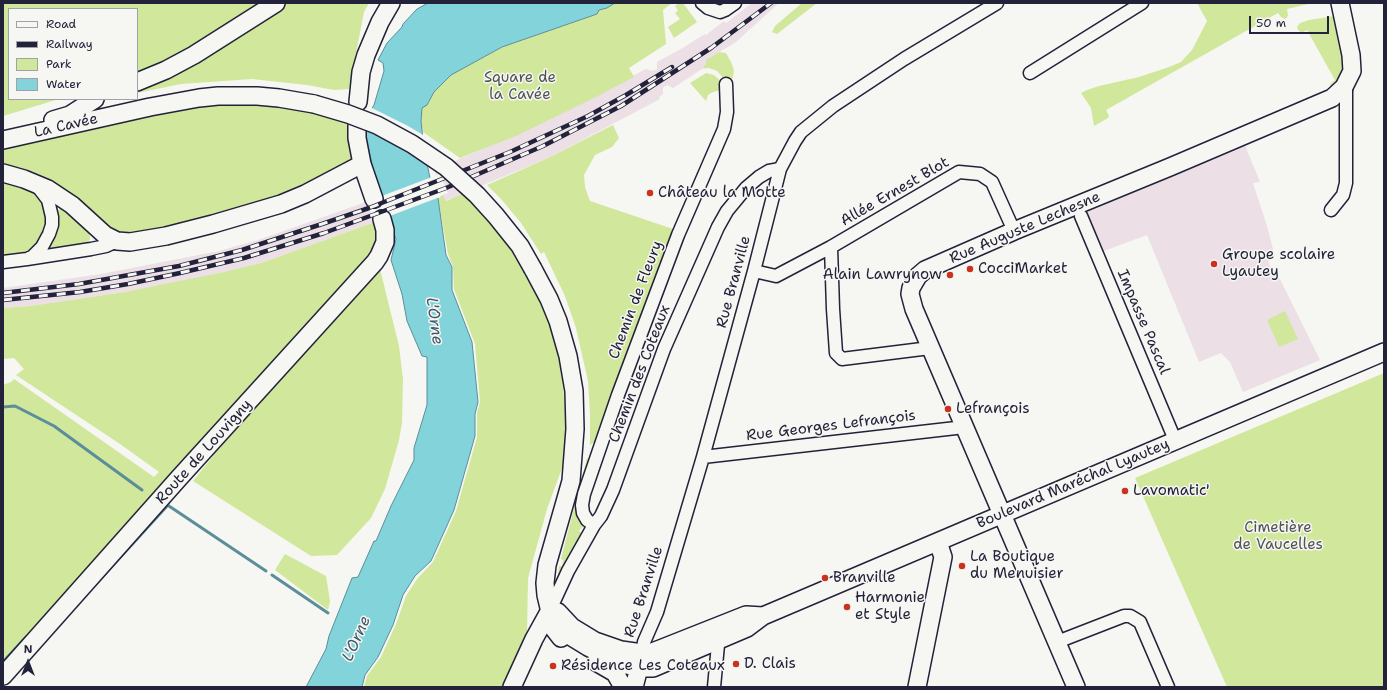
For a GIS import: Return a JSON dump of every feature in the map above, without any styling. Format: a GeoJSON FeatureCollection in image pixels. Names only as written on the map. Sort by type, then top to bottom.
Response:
{"type":"FeatureCollection","features":[{"type":"Feature","properties":{"kind":"main road"},"geometry":{"type":"LineString","coordinates":[[138,82],[166,70],[194,55],[276,3]]}},
{"type":"Feature","properties":{"kind":"main road"},"geometry":{"type":"LineString","coordinates":[[358,102],[361,72],[366,55],[380,22],[391,3]]}},
{"type":"Feature","properties":{"kind":"main road"},"geometry":{"type":"LineString","coordinates":[[1340,3],[1352,64],[1352,71],[1346,84]]}},
{"type":"Feature","properties":{"kind":"main road","name":"Rue Auguste Lechesne"},"geometry":{"type":"LineString","coordinates":[[1076,687],[930,348],[911,301],[911,288],[918,276],[924,270],[1014,231],[1330,100],[1336,96],[1346,84]]}},
{"type":"Feature","properties":{"kind":"main road","name":"La Cavée"},"geometry":{"type":"LineString","coordinates":[[3,140],[178,101],[218,96],[265,96],[314,104],[348,114],[377,125],[402,138],[446,167],[477,195],[513,237],[533,268],[551,304],[563,338],[571,374],[575,429],[571,481],[547,565],[545,583],[546,595],[554,629]]}},
{"type":"Feature","properties":{"kind":"main road"},"geometry":{"type":"LineString","coordinates":[[3,131],[70,115],[93,100]]}},
{"type":"Feature","properties":{"kind":"main road"},"geometry":{"type":"LineString","coordinates":[[357,126],[358,143],[362,164],[374,199]]}},
{"type":"Feature","properties":{"kind":"main road"},"geometry":{"type":"LineString","coordinates":[[3,173],[33,182],[48,189],[77,209],[98,230],[110,239],[130,242],[166,236],[281,204],[305,194],[362,164]]}},
{"type":"Feature","properties":{"kind":"main road","name":"Route de Louvigny"},"geometry":{"type":"LineString","coordinates":[[3,676],[179,478],[375,262],[384,242],[385,230],[382,219]]}},
{"type":"Feature","properties":{"kind":"main road","name":"Boulevard Maréchal Lyautey"},"geometry":{"type":"LineString","coordinates":[[640,660],[653,668],[719,633],[747,628],[763,616],[1384,352]]}},
{"type":"Feature","properties":{"kind":"main road"},"geometry":{"type":"LineString","coordinates":[[916,687],[943,557],[938,542]]}},
{"type":"Feature","properties":{"kind":"main road"},"geometry":{"type":"LineString","coordinates":[[512,687],[534,639],[550,610],[558,612],[572,627],[595,640],[621,650],[640,660]]}},
{"type":"Feature","properties":{"kind":"main road"},"geometry":{"type":"LineString","coordinates":[[554,629],[624,665],[640,660]]}},
{"type":"Feature","properties":{"kind":"main road"},"geometry":{"type":"LineString","coordinates":[[554,629],[565,643],[609,669],[620,681]]}},
{"type":"Feature","properties":{"kind":"main road"},"geometry":{"type":"LineString","coordinates":[[634,687],[640,660]]}},
{"type":"Feature","properties":{"kind":"street"},"geometry":{"type":"LineString","coordinates":[[702,3],[708,8],[720,12],[735,3]]}},
{"type":"Feature","properties":{"kind":"street","name":"Rue Branville"},"geometry":{"type":"LineString","coordinates":[[640,660],[644,642],[657,612],[703,457],[754,271],[780,169],[795,140],[801,132],[833,106],[904,59],[997,3]]}},
{"type":"Feature","properties":{"kind":"street"},"geometry":{"type":"LineString","coordinates":[[1030,73],[1142,3]]}},
{"type":"Feature","properties":{"kind":"street","name":"Chemin de Fleury"},"geometry":{"type":"LineString","coordinates":[[594,525],[587,520],[583,513],[582,505],[584,494],[620,388],[678,235],[724,130],[727,112],[726,84]]}},
{"type":"Feature","properties":{"kind":"street"},"geometry":{"type":"LineString","coordinates":[[1331,210],[1343,195],[1346,183],[1346,84]]}},
{"type":"Feature","properties":{"kind":"street","name":"Chemin des Coteaux"},"geometry":{"type":"LineString","coordinates":[[550,610],[568,571],[594,525],[601,516],[613,490],[664,349],[718,227],[727,211],[746,188],[769,171],[780,169]]}},
{"type":"Feature","properties":{"kind":"street","name":"Allée Ernest Blot"},"geometry":{"type":"LineString","coordinates":[[754,271],[776,276],[830,247],[959,172],[980,174],[992,182],[1014,231]]}},
{"type":"Feature","properties":{"kind":"street"},"geometry":{"type":"LineString","coordinates":[[27,259],[32,257],[45,241],[49,234],[52,217],[48,200],[33,182]]}},
{"type":"Feature","properties":{"kind":"street","name":"Impasse Pascal"},"geometry":{"type":"LineString","coordinates":[[1081,216],[1176,440]]}},
{"type":"Feature","properties":{"kind":"street"},"geometry":{"type":"LineString","coordinates":[[3,262],[91,249],[106,246],[117,241]]}},
{"type":"Feature","properties":{"kind":"street"},"geometry":{"type":"LineString","coordinates":[[830,247],[836,353],[842,359],[930,348]]}},
{"type":"Feature","properties":{"kind":"street","name":"Rue Georges Lefrançois"},"geometry":{"type":"LineString","coordinates":[[703,457],[956,428],[963,425]]}},
{"type":"Feature","properties":{"kind":"street"},"geometry":{"type":"LineString","coordinates":[[1057,642],[1124,616],[1130,616],[1140,622],[1168,687]]}},
{"type":"Feature","properties":{"kind":"street"},"geometry":{"type":"LineString","coordinates":[[714,687],[719,633]]}},
{"type":"Feature","properties":{"kind":"shaded area"},"geometry":{"type":"Polygon","coordinates":[[[752,3],[779,3],[736,42],[711,57],[712,69],[702,69],[673,88],[667,85],[663,88],[663,94],[659,97],[660,99],[548,158],[445,201],[443,195],[448,193],[440,174],[436,175],[434,170],[524,131],[646,69],[653,71],[657,69],[657,62],[705,34],[706,35],[724,21],[726,23],[752,3]]]}},
{"type":"Feature","properties":{"kind":"shaded area","name":"Groupe scolaire Lyautey"},"geometry":{"type":"Polygon","coordinates":[[[1244,143],[1260,182],[1253,183],[1275,257],[1268,258],[1271,272],[1276,271],[1320,360],[1243,392],[1230,362],[1221,353],[1199,362],[1147,235],[1101,252],[1083,212],[1225,153],[1244,143]]]}},
{"type":"Feature","properties":{"kind":"shaded area"},"geometry":{"type":"Polygon","coordinates":[[[366,202],[375,222],[261,263],[181,282],[125,292],[30,306],[3,308],[3,288],[101,274],[219,251],[258,240],[366,202]]]}},
{"type":"Feature","properties":{"kind":"green space"},"geometry":{"type":"Polygon","coordinates":[[[3,3],[259,3],[171,59],[138,74],[138,8],[8,8],[8,100],[56,100],[3,116],[3,3]]]}},
{"type":"Feature","properties":{"kind":"green space"},"geometry":{"type":"Polygon","coordinates":[[[285,3],[369,3],[364,12],[349,89],[334,90],[307,85],[252,79],[181,84],[138,93],[138,84],[285,3]]]}},
{"type":"Feature","properties":{"kind":"green space","name":"Square de la Cavée"},"geometry":{"type":"Polygon","coordinates":[[[615,3],[672,3],[663,10],[666,44],[629,68],[634,77],[516,136],[460,158],[423,132],[421,121],[422,108],[427,105],[434,92],[451,75],[502,47],[597,14],[598,10],[607,8],[615,3]]]}},
{"type":"Feature","properties":{"kind":"green space"},"geometry":{"type":"Polygon","coordinates":[[[679,3],[683,3],[697,22],[674,38],[668,27],[680,19],[675,13],[678,11],[675,6],[679,3]]]}},
{"type":"Feature","properties":{"kind":"green space"},"geometry":{"type":"Polygon","coordinates":[[[802,3],[817,3],[777,34],[772,32],[775,26],[802,3]]]}},
{"type":"Feature","properties":{"kind":"green space"},"geometry":{"type":"Polygon","coordinates":[[[1197,3],[1308,4],[1287,9],[1288,16],[1285,19],[1278,13],[1106,110],[1109,116],[1108,118],[1094,126],[1091,108],[1081,93],[1099,86],[1139,77],[1181,62],[1192,50],[1207,21],[1197,3]]]}},
{"type":"Feature","properties":{"kind":"green space"},"geometry":{"type":"Polygon","coordinates":[[[1335,16],[1345,61],[1343,77],[1332,89],[1330,88],[1330,84],[1335,80],[1307,30],[1301,32],[1297,27],[1300,23],[1309,20],[1335,16]]]}},
{"type":"Feature","properties":{"kind":"green space"},"geometry":{"type":"Polygon","coordinates":[[[719,52],[726,53],[731,62],[734,70],[732,82],[727,82],[717,71],[704,68],[706,60],[719,52]]]}},
{"type":"Feature","properties":{"kind":"green space"},"geometry":{"type":"Polygon","coordinates":[[[706,73],[714,75],[721,81],[721,90],[708,95],[706,101],[690,83],[706,73]]]}},
{"type":"Feature","properties":{"kind":"green space"},"geometry":{"type":"Polygon","coordinates":[[[248,103],[289,106],[352,123],[353,160],[264,206],[124,238],[3,167],[3,145],[185,105],[248,103]]]}},
{"type":"Feature","properties":{"kind":"green space"},"geometry":{"type":"Polygon","coordinates":[[[613,125],[619,138],[612,147],[595,155],[584,175],[585,187],[590,201],[673,229],[596,441],[590,445],[588,381],[576,328],[565,296],[544,252],[541,254],[521,223],[487,185],[548,158],[613,125]]]}},
{"type":"Feature","properties":{"kind":"green space"},"geometry":{"type":"Polygon","coordinates":[[[3,179],[33,190],[43,203],[46,213],[46,225],[42,236],[26,253],[12,258],[3,259],[3,179]]]}},
{"type":"Feature","properties":{"kind":"green space"},"geometry":{"type":"Polygon","coordinates":[[[464,193],[509,245],[526,273],[547,317],[560,361],[567,423],[565,460],[547,509],[528,578],[527,632],[505,687],[364,687],[367,676],[381,657],[396,624],[406,596],[417,579],[433,562],[456,511],[477,437],[477,413],[480,402],[475,344],[454,289],[453,267],[448,254],[438,198],[443,195],[446,201],[464,193]]]}},
{"type":"Feature","properties":{"kind":"green space"},"geometry":{"type":"Polygon","coordinates":[[[63,206],[89,229],[90,239],[85,245],[55,252],[50,249],[49,245],[55,229],[57,211],[63,206]]]}},
{"type":"Feature","properties":{"kind":"green space"},"geometry":{"type":"Polygon","coordinates":[[[375,222],[378,230],[371,253],[352,281],[3,666],[3,385],[14,379],[154,477],[159,472],[120,444],[16,375],[24,369],[14,358],[3,359],[3,308],[30,306],[125,292],[219,273],[261,263],[375,222]]]}},
{"type":"Feature","properties":{"kind":"green space"},"geometry":{"type":"Polygon","coordinates":[[[380,269],[399,346],[403,379],[402,423],[399,440],[385,489],[371,518],[337,555],[311,556],[193,481],[230,435],[380,269]]]}},
{"type":"Feature","properties":{"kind":"green space"},"geometry":{"type":"Polygon","coordinates":[[[1285,311],[1298,339],[1279,347],[1267,320],[1285,311]]]}},
{"type":"Feature","properties":{"kind":"green space","name":"Cimetière de Vaucelles"},"geometry":{"type":"Polygon","coordinates":[[[1384,373],[1384,687],[1227,687],[1135,478],[1384,373]]]}},
{"type":"Feature","properties":{"kind":"green space"},"geometry":{"type":"Polygon","coordinates":[[[587,458],[590,461],[577,511],[580,523],[586,529],[582,527],[579,531],[583,534],[558,579],[559,566],[562,566],[563,560],[561,559],[587,458]]]}},
{"type":"Feature","properties":{"kind":"green space"},"geometry":{"type":"Polygon","coordinates":[[[285,554],[326,576],[330,601],[328,610],[275,570],[285,554]]]}},
{"type":"Feature","properties":{"kind":"water","name":"L'Orne"},"geometry":{"type":"Polygon","coordinates":[[[428,3],[615,3],[607,8],[599,10],[597,14],[502,47],[451,75],[434,92],[427,105],[422,108],[421,121],[424,149],[430,178],[438,198],[446,255],[452,267],[452,290],[472,342],[478,402],[475,414],[475,436],[454,510],[431,561],[415,576],[403,595],[393,625],[378,657],[365,675],[362,687],[306,687],[326,649],[329,636],[352,578],[358,577],[414,460],[414,448],[427,405],[427,357],[422,356],[407,321],[402,294],[391,260],[396,239],[378,189],[366,141],[366,129],[369,113],[374,105],[384,71],[383,63],[378,60],[387,43],[403,24],[417,9],[428,3]]]}},
{"type":"Feature","properties":{"kind":"pier"},"geometry":{"type":"Polygon","coordinates":[[[370,107],[425,136],[426,149],[366,119],[367,112],[370,107]]]}},
{"type":"Feature","properties":{"kind":"pier"},"geometry":{"type":"Polygon","coordinates":[[[432,177],[440,197],[387,217],[379,197],[432,177]]]}},
{"type":"Feature","properties":{"kind":"waterway"},"geometry":{"type":"LineString","coordinates":[[3,407],[15,406],[54,426],[142,490]]}},
{"type":"Feature","properties":{"kind":"waterway"},"geometry":{"type":"LineString","coordinates":[[166,504],[266,571]]}},
{"type":"Feature","properties":{"kind":"waterway"},"geometry":{"type":"LineString","coordinates":[[94,586],[168,505]]}},
{"type":"Feature","properties":{"kind":"waterway"},"geometry":{"type":"LineString","coordinates":[[272,575],[328,613]]}},
{"type":"Feature","properties":{"kind":"waterway"},"geometry":{"type":"LineString","coordinates":[[3,662],[26,637]]}},
{"type":"Feature","properties":{"kind":"railway"},"geometry":{"type":"LineString","coordinates":[[3,300],[80,292],[128,284],[244,258],[324,233],[446,188],[543,146],[621,106],[711,48],[771,3]]}},
{"type":"Feature","properties":{"kind":"railway"},"geometry":{"type":"LineString","coordinates":[[3,293],[79,284],[179,266],[242,250],[322,224],[369,208],[510,152],[588,116],[672,67]]}},
{"type":"Feature","properties":{"kind":"place","name":"Château la Motte"},"geometry":{"type":"Point","coordinates":[650,193]}},
{"type":"Feature","properties":{"kind":"place","name":"Groupe scolaire Lyautey"},"geometry":{"type":"Point","coordinates":[1214,264]}},
{"type":"Feature","properties":{"kind":"place","name":"CocciMarket"},"geometry":{"type":"Point","coordinates":[970,269]}},
{"type":"Feature","properties":{"kind":"place","name":"Alain Lawrynow"},"geometry":{"type":"Point","coordinates":[950,275]}},
{"type":"Feature","properties":{"kind":"place","name":"Lefrançois"},"geometry":{"type":"Point","coordinates":[948,409]}},
{"type":"Feature","properties":{"kind":"place","name":"Lavomatic'"},"geometry":{"type":"Point","coordinates":[1125,491]}},
{"type":"Feature","properties":{"kind":"place","name":"La Boutique du Menuisier"},"geometry":{"type":"Point","coordinates":[962,566]}},
{"type":"Feature","properties":{"kind":"place","name":"Branville"},"geometry":{"type":"Point","coordinates":[825,578]}},
{"type":"Feature","properties":{"kind":"place","name":"Harmonie et Style"},"geometry":{"type":"Point","coordinates":[847,607]}},
{"type":"Feature","properties":{"kind":"place","name":"D. Clais"},"geometry":{"type":"Point","coordinates":[736,664]}},
{"type":"Feature","properties":{"kind":"place","name":"Résidence Les Coteaux"},"geometry":{"type":"Point","coordinates":[553,666]}}]}
